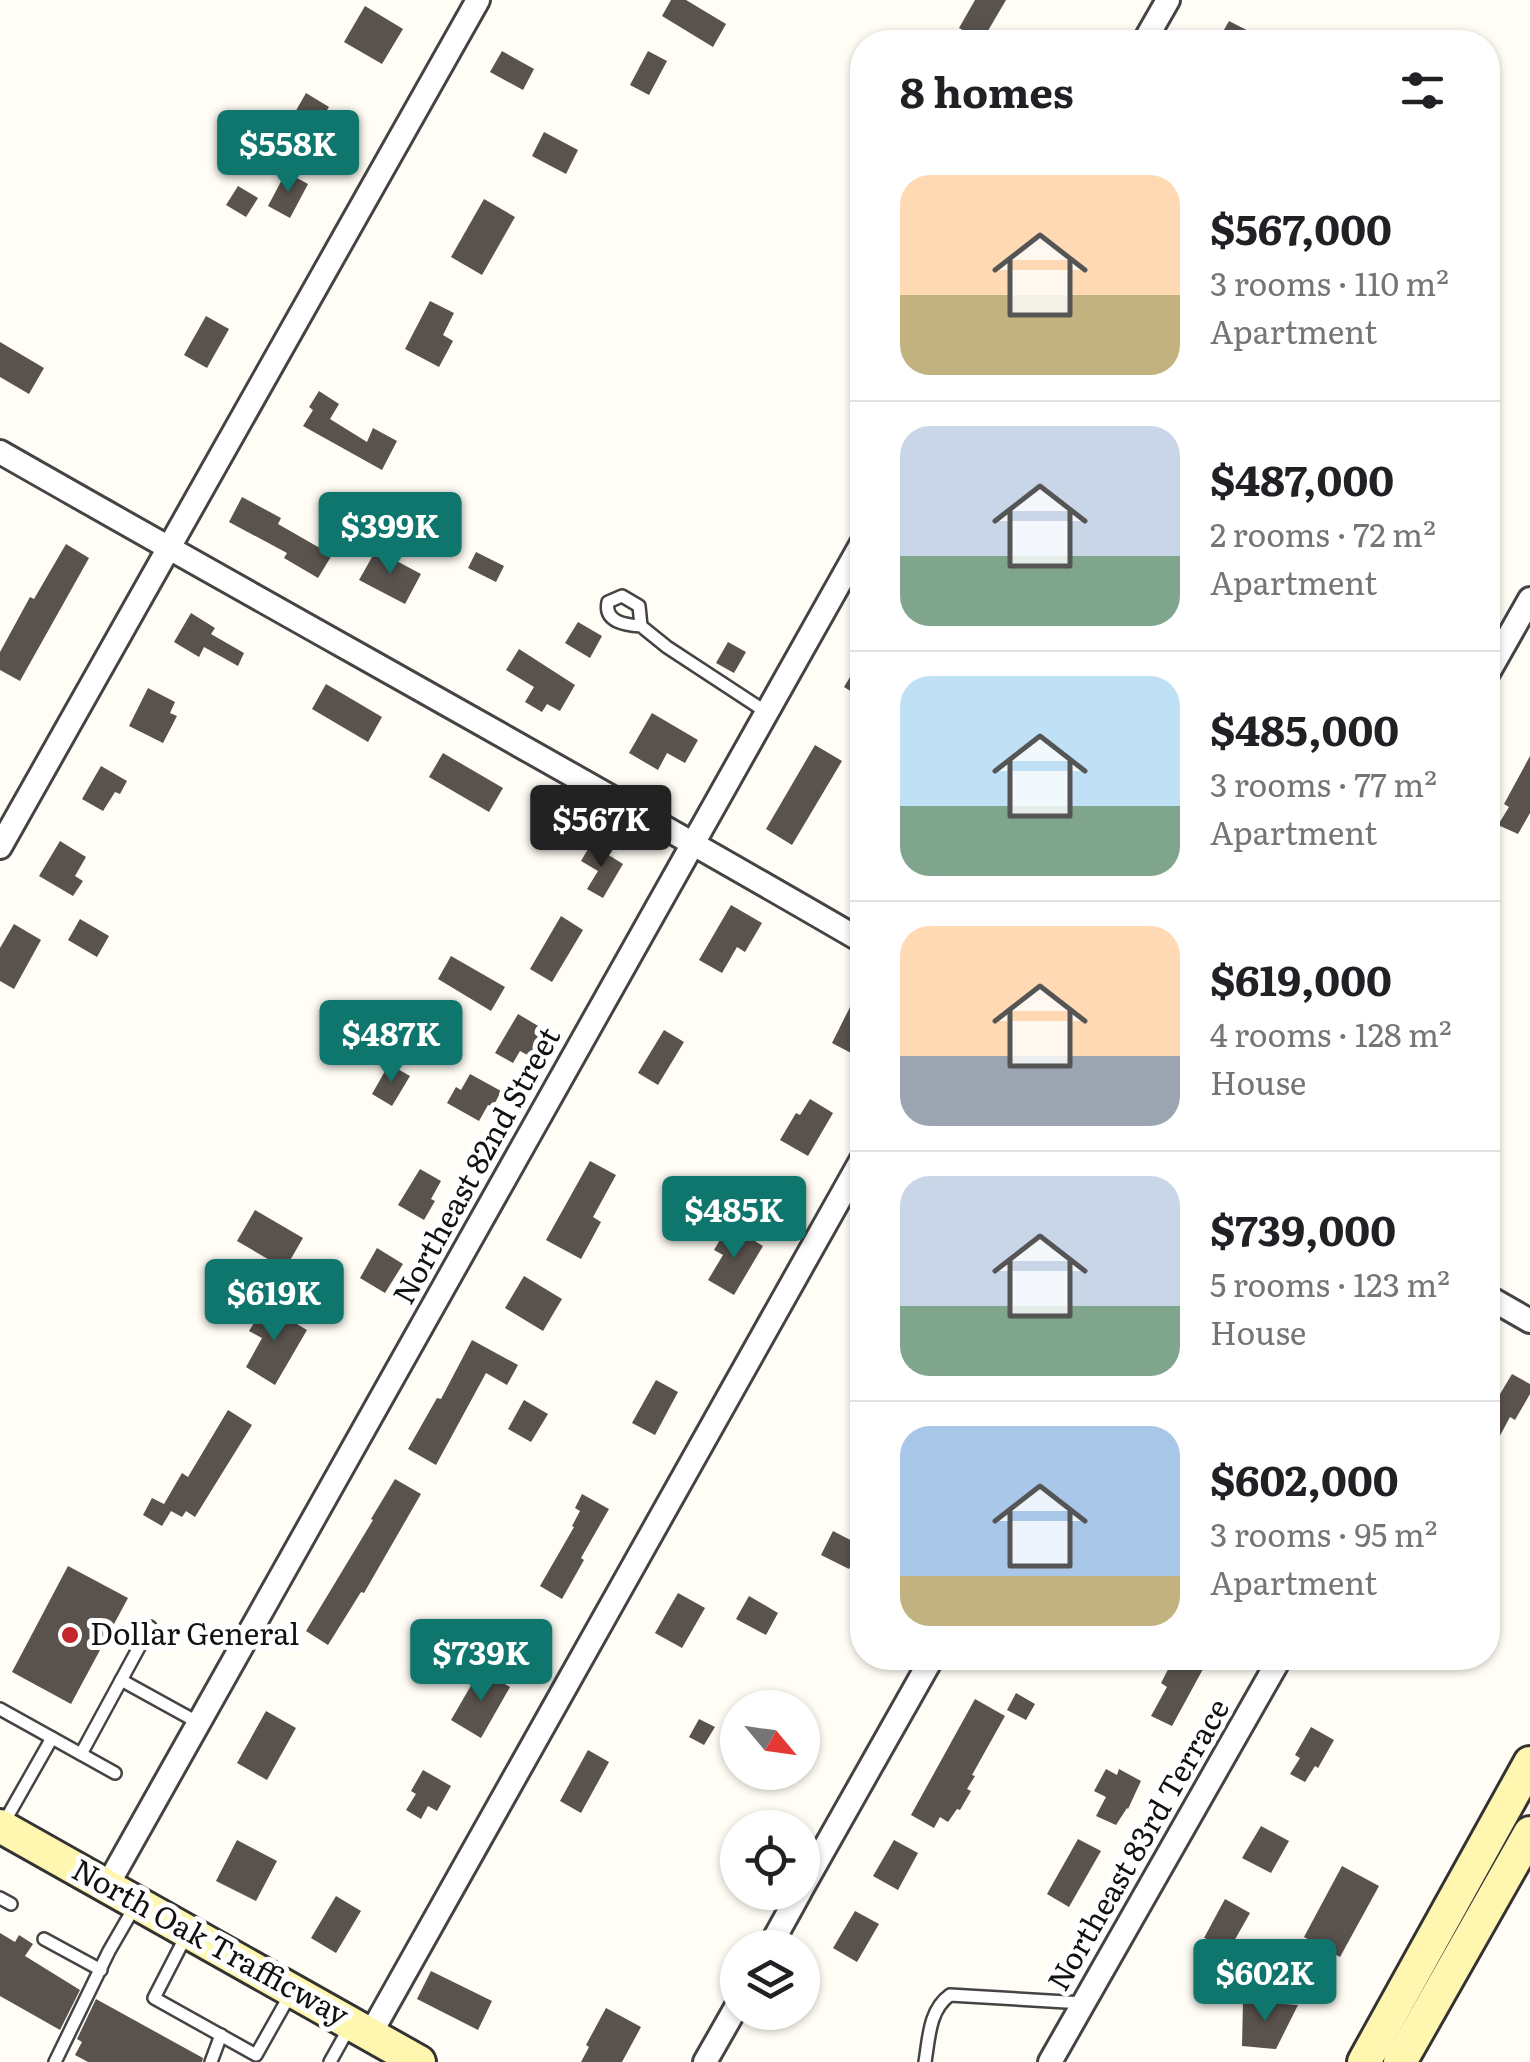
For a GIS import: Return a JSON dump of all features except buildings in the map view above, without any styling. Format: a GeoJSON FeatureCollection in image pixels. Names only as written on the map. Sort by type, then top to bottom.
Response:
{"type":"FeatureCollection","features":[{"type":"Feature","properties":{"kind":"main road"},"geometry":{"type":"LineString","coordinates":[[1364,2062],[1530,1764]]}},
{"type":"Feature","properties":{"kind":"main road","name":"North Oak Trafficway"},"geometry":{"type":"LineString","coordinates":[[0,1828],[420,2062]]}},
{"type":"Feature","properties":{"kind":"main road"},"geometry":{"type":"LineString","coordinates":[[1400,2062],[1530,1833]]}},
{"type":"Feature","properties":{"kind":"street"},"geometry":{"type":"LineString","coordinates":[[0,847],[478,0]]}},
{"type":"Feature","properties":{"kind":"street"},"geometry":{"type":"LineString","coordinates":[[1151,30],[1168,0]]}},
{"type":"Feature","properties":{"kind":"street"},"geometry":{"type":"LineString","coordinates":[[0,452],[850,934]]}},
{"type":"Feature","properties":{"kind":"street","name":"Northeast 82nd Street"},"geometry":{"type":"LineString","coordinates":[[107,1886],[850,564]]}},
{"type":"Feature","properties":{"kind":"street"},"geometry":{"type":"LineString","coordinates":[[1500,652],[1530,598]]}},
{"type":"Feature","properties":{"kind":"street"},"geometry":{"type":"LineString","coordinates":[[362,2028],[850,1180]]}},
{"type":"Feature","properties":{"kind":"street"},"geometry":{"type":"LineString","coordinates":[[1500,1304],[1530,1321]]}},
{"type":"Feature","properties":{"kind":"street"},"geometry":{"type":"LineString","coordinates":[[820,1856],[925,1670]]}},
{"type":"Feature","properties":{"kind":"street","name":"Northeast 83rd Terrace"},"geometry":{"type":"LineString","coordinates":[[1050,2062],[1273,1670]]}},
{"type":"Feature","properties":{"kind":"street"},"geometry":{"type":"LineString","coordinates":[[705,2062],[723,2030]]}},
{"type":"Feature","properties":{"kind":"lane"},"geometry":{"type":"LineString","coordinates":[[640,626],[766,712]]}},
{"type":"Feature","properties":{"kind":"lane"},"geometry":{"type":"LineString","coordinates":[[81,1754],[150,1626]]}},
{"type":"Feature","properties":{"kind":"lane"},"geometry":{"type":"LineString","coordinates":[[122,1680],[199,1722]]}},
{"type":"Feature","properties":{"kind":"lane"},"geometry":{"type":"LineString","coordinates":[[0,1709],[116,1773]]}},
{"type":"Feature","properties":{"kind":"lane"},"geometry":{"type":"LineString","coordinates":[[0,1828],[52,1738]]}},
{"type":"Feature","properties":{"kind":"lane"},"geometry":{"type":"LineString","coordinates":[[1500,1817],[1530,1833]]}},
{"type":"Feature","properties":{"kind":"lane"},"geometry":{"type":"LineString","coordinates":[[56,2062],[100,1970],[138,1903]]}},
{"type":"Feature","properties":{"kind":"lane"},"geometry":{"type":"LineString","coordinates":[[188,1931],[154,1998],[256,2056],[294,1990]]}},
{"type":"Feature","properties":{"kind":"lane"},"geometry":{"type":"LineString","coordinates":[[44,1939],[100,1970]]}},
{"type":"Feature","properties":{"kind":"lane"},"geometry":{"type":"LineString","coordinates":[[924,2062],[933,2016],[940,2002],[950,1995],[1084,2003]]}},
{"type":"Feature","properties":{"kind":"lane"},"geometry":{"type":"LineString","coordinates":[[330,2062],[362,2028]]}},
{"type":"Feature","properties":{"kind":"lane"},"geometry":{"type":"LineString","coordinates":[[211,2062],[221,2035]]}},
{"type":"Feature","properties":{"kind":"place","name":"Dollar General"},"geometry":{"type":"Point","coordinates":[70,1635]}}]}
